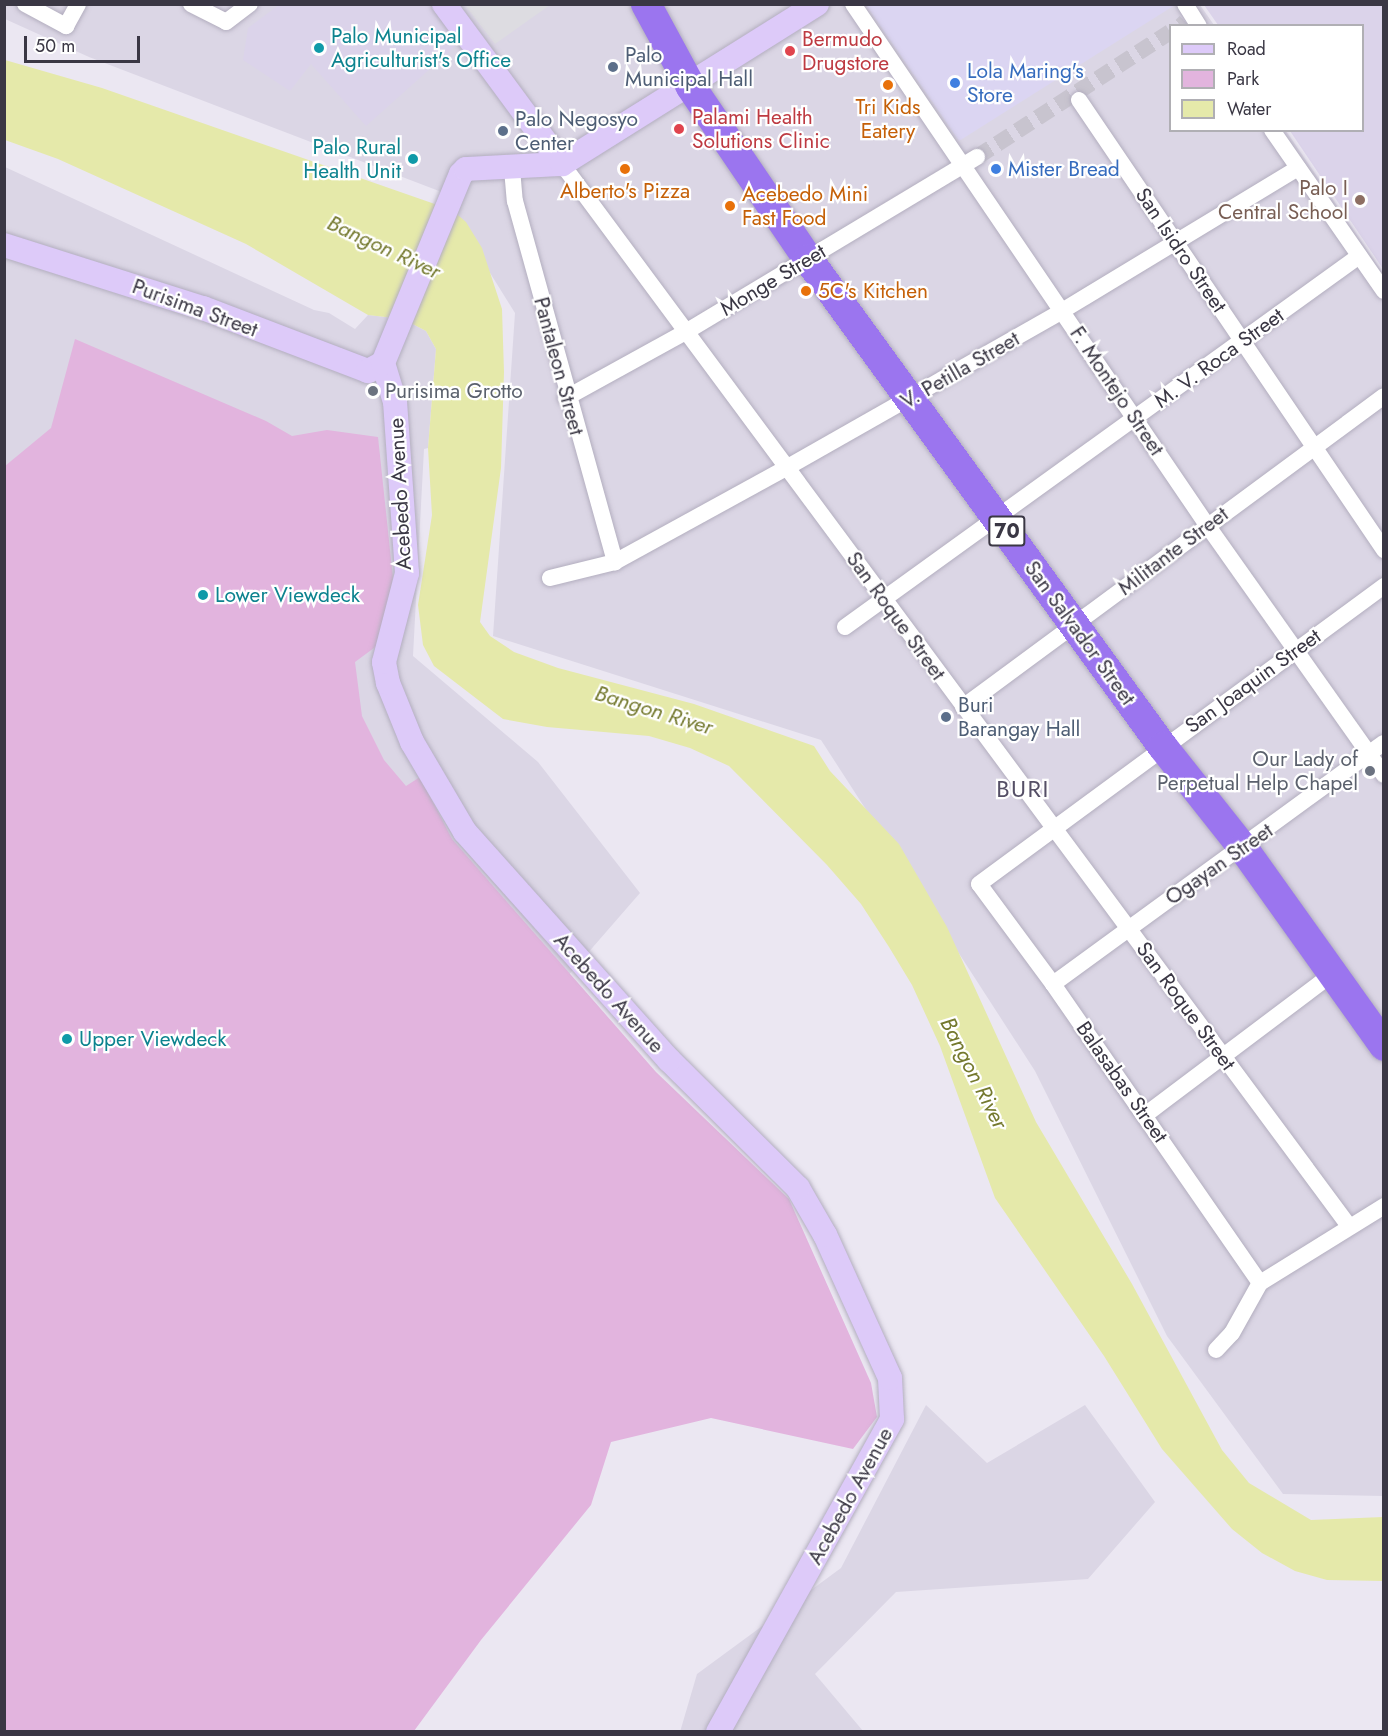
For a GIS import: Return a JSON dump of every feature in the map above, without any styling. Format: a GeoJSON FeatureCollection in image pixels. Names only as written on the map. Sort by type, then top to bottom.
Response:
{"type":"FeatureCollection","features":[{"type":"Feature","properties":{"kind":"highway","name":"San Salvador Street"},"geometry":{"type":"LineString","coordinates":[[646,4],[691,87],[808,259],[912,398],[1162,747],[1243,848],[1383,1046]]}},
{"type":"Feature","properties":{"kind":"street"},"geometry":{"type":"LineString","coordinates":[[25,4],[66,26],[78,4]]}},
{"type":"Feature","properties":{"kind":"street"},"geometry":{"type":"LineString","coordinates":[[191,4],[226,22],[250,4]]}},
{"type":"Feature","properties":{"kind":"street","name":"San Roque Street"},"geometry":{"type":"LineString","coordinates":[[444,4],[689,330],[786,468],[885,598],[963,707],[1129,927],[1222,1057],[1349,1226]]}},
{"type":"Feature","properties":{"kind":"street"},"geometry":{"type":"LineString","coordinates":[[383,363],[449,203],[466,169],[562,164],[691,87],[817,4]]}},
{"type":"Feature","properties":{"kind":"street","name":"F. Montejo Street"},"geometry":{"type":"LineString","coordinates":[[853,4],[970,162],[1062,311],[1137,418],[1207,525],[1296,648],[1383,775]]}},
{"type":"Feature","properties":{"kind":"street","name":"San Isidro Street"},"geometry":{"type":"LineString","coordinates":[[1079,100],[1383,550]]}},
{"type":"Feature","properties":{"kind":"street"},"geometry":{"type":"LineString","coordinates":[[1273,132],[1383,291]]}},
{"type":"Feature","properties":{"kind":"street","name":"Monge Street"},"geometry":{"type":"LineString","coordinates":[[566,398],[689,330],[970,162]]}},
{"type":"Feature","properties":{"kind":"street","name":"Pantaleon Street"},"geometry":{"type":"LineString","coordinates":[[512,168],[515,201],[566,398],[615,562]]}},
{"type":"Feature","properties":{"kind":"street","name":"V. Petilla Street"},"geometry":{"type":"LineString","coordinates":[[550,578],[615,562],[912,398],[1062,311],[1174,240],[1298,168]]}},
{"type":"Feature","properties":{"kind":"street","name":"Purisima Street"},"geometry":{"type":"LineString","coordinates":[[4,245],[203,308],[368,371],[383,363]]}},
{"type":"Feature","properties":{"kind":"street","name":"M. V. Roca Street"},"geometry":{"type":"LineString","coordinates":[[845,627],[998,519],[1359,256]]}},
{"type":"Feature","properties":{"kind":"street","name":"Acebedo Avenue"},"geometry":{"type":"LineString","coordinates":[[383,363],[395,402],[407,573],[384,662],[388,683],[412,742],[465,832],[669,1060],[798,1188],[825,1235],[891,1378],[892,1419],[717,1731]]}},
{"type":"Feature","properties":{"kind":"street","name":"Militante Street"},"geometry":{"type":"LineString","coordinates":[[963,707],[1383,396]]}},
{"type":"Feature","properties":{"kind":"street","name":"San Joaquin Street"},"geometry":{"type":"LineString","coordinates":[[979,885],[1056,830],[1162,747],[1383,586]]}},
{"type":"Feature","properties":{"kind":"street","name":"Ogayan Street"},"geometry":{"type":"LineString","coordinates":[[1053,984],[1129,927],[1243,848],[1383,743]]}},
{"type":"Feature","properties":{"kind":"street","name":"Balasabas Street"},"geometry":{"type":"LineString","coordinates":[[979,885],[1053,984],[1260,1283]]}},
{"type":"Feature","properties":{"kind":"street"},"geometry":{"type":"LineString","coordinates":[[1145,1115],[1332,974]]}},
{"type":"Feature","properties":{"kind":"street"},"geometry":{"type":"LineString","coordinates":[[1216,1350],[1232,1333],[1260,1283],[1383,1206]]}},
{"type":"Feature","properties":{"kind":"shaded area"},"geometry":{"type":"Polygon","coordinates":[[[5,4],[1200,5],[1213,24],[1169,24],[1169,132],[1287,132],[1383,273],[1383,1496],[1283,1494],[1167,1336],[1035,1071],[821,740],[493,636],[515,313],[439,191],[89,57],[5,19],[5,4]]]}},
{"type":"Feature","properties":{"kind":"shaded area"},"geometry":{"type":"Polygon","coordinates":[[[279,5],[429,5],[459,43],[366,126],[311,64],[290,91],[243,60],[248,28],[279,5]]]}},
{"type":"Feature","properties":{"kind":"shaded area"},"geometry":{"type":"Polygon","coordinates":[[[465,5],[550,5],[495,44],[465,5]]]}},
{"type":"Feature","properties":{"kind":"shaded area"},"geometry":{"type":"Polygon","coordinates":[[[866,5],[1175,5],[959,141],[866,5]]]}},
{"type":"Feature","properties":{"kind":"shaded area","name":"Palo I Central School"},"geometry":{"type":"Polygon","coordinates":[[[1204,5],[1383,5],[1383,269],[1291,132],[1364,132],[1364,24],[1217,24],[1204,5]]]}},
{"type":"Feature","properties":{"kind":"shaded area"},"geometry":{"type":"Polygon","coordinates":[[[5,167],[314,310],[329,313],[355,329],[368,315],[403,319],[426,331],[436,349],[428,448],[424,449],[413,656],[538,762],[640,893],[546,1001],[5,594],[5,167]]]}},
{"type":"Feature","properties":{"kind":"shaded area"},"geometry":{"type":"Polygon","coordinates":[[[926,1405],[987,1463],[1085,1405],[1155,1502],[1088,1579],[896,1592],[815,1674],[863,1731],[680,1732],[697,1674],[841,1568],[926,1405]]]}},
{"type":"Feature","properties":{"kind":"green space"},"geometry":{"type":"Polygon","coordinates":[[[75,339],[266,421],[292,436],[327,430],[378,437],[393,578],[378,645],[355,662],[362,716],[384,760],[406,786],[420,777],[452,839],[656,1072],[789,1199],[871,1383],[877,1417],[853,1449],[711,1418],[611,1442],[591,1505],[481,1640],[414,1731],[5,1732],[5,466],[51,428],[75,339]]]}},
{"type":"Feature","properties":{"kind":"water","name":"Bangon River"},"geometry":{"type":"Polygon","coordinates":[[[5,60],[102,88],[452,210],[466,222],[482,248],[502,309],[504,372],[501,468],[480,622],[490,636],[514,652],[558,668],[694,704],[814,746],[830,771],[899,844],[947,927],[1036,1122],[1132,1284],[1222,1450],[1249,1483],[1311,1520],[1383,1517],[1383,1581],[1327,1580],[1295,1571],[1262,1553],[1232,1529],[1162,1449],[1104,1356],[995,1198],[940,1046],[912,985],[889,947],[861,904],[827,865],[729,766],[690,748],[649,736],[547,727],[503,719],[434,666],[423,645],[418,605],[432,515],[428,448],[436,349],[426,331],[403,319],[368,315],[246,244],[58,159],[5,140],[5,60]]]}},
{"type":"Feature","properties":{"kind":"tunnel"},"geometry":{"type":"LineString","coordinates":[[977,157],[1169,33]]}},
{"type":"Feature","properties":{"kind":"place","name":"Palo Municipal Agriculturist's Office"},"geometry":{"type":"Point","coordinates":[319,48]}},
{"type":"Feature","properties":{"kind":"place","name":"Bermudo Drugstore"},"geometry":{"type":"Point","coordinates":[790,51]}},
{"type":"Feature","properties":{"kind":"place","name":"Palo Municipal Hall"},"geometry":{"type":"Point","coordinates":[613,67]}},
{"type":"Feature","properties":{"kind":"place","name":"Lola Maring's Store"},"geometry":{"type":"Point","coordinates":[955,83]}},
{"type":"Feature","properties":{"kind":"place","name":"Tri Kids Eatery"},"geometry":{"type":"Point","coordinates":[888,85]}},
{"type":"Feature","properties":{"kind":"place","name":"Palami Health Solutions Clinic"},"geometry":{"type":"Point","coordinates":[679,129]}},
{"type":"Feature","properties":{"kind":"place","name":"Palo Negosyo Center"},"geometry":{"type":"Point","coordinates":[503,131]}},
{"type":"Feature","properties":{"kind":"place","name":"Palo Rural Health Unit"},"geometry":{"type":"Point","coordinates":[413,159]}},
{"type":"Feature","properties":{"kind":"place","name":"Alberto's Pizza"},"geometry":{"type":"Point","coordinates":[625,169]}},
{"type":"Feature","properties":{"kind":"place","name":"Mister Bread"},"geometry":{"type":"Point","coordinates":[996,169]}},
{"type":"Feature","properties":{"kind":"place","name":"Palo I Central School"},"geometry":{"type":"Point","coordinates":[1360,200]}},
{"type":"Feature","properties":{"kind":"place","name":"Acebedo Mini Fast Food"},"geometry":{"type":"Point","coordinates":[730,206]}},
{"type":"Feature","properties":{"kind":"place","name":"5C's Kitchen"},"geometry":{"type":"Point","coordinates":[806,291]}},
{"type":"Feature","properties":{"kind":"place","name":"Purisima Grotto"},"geometry":{"type":"Point","coordinates":[373,391]}},
{"type":"Feature","properties":{"kind":"place","name":"Lower Viewdeck"},"geometry":{"type":"Point","coordinates":[203,595]}},
{"type":"Feature","properties":{"kind":"place","name":"Buri Barangay Hall"},"geometry":{"type":"Point","coordinates":[946,717]}},
{"type":"Feature","properties":{"kind":"place","name":"Our Lady of Perpetual Help Chapel"},"geometry":{"type":"Point","coordinates":[1370,771]}},
{"type":"Feature","properties":{"kind":"place","name":"Upper Viewdeck"},"geometry":{"type":"Point","coordinates":[67,1039]}},
{"type":"Feature","properties":{"kind":"district","name":"BURI"},"geometry":{"type":"Point","coordinates":[1023,789]}}]}
